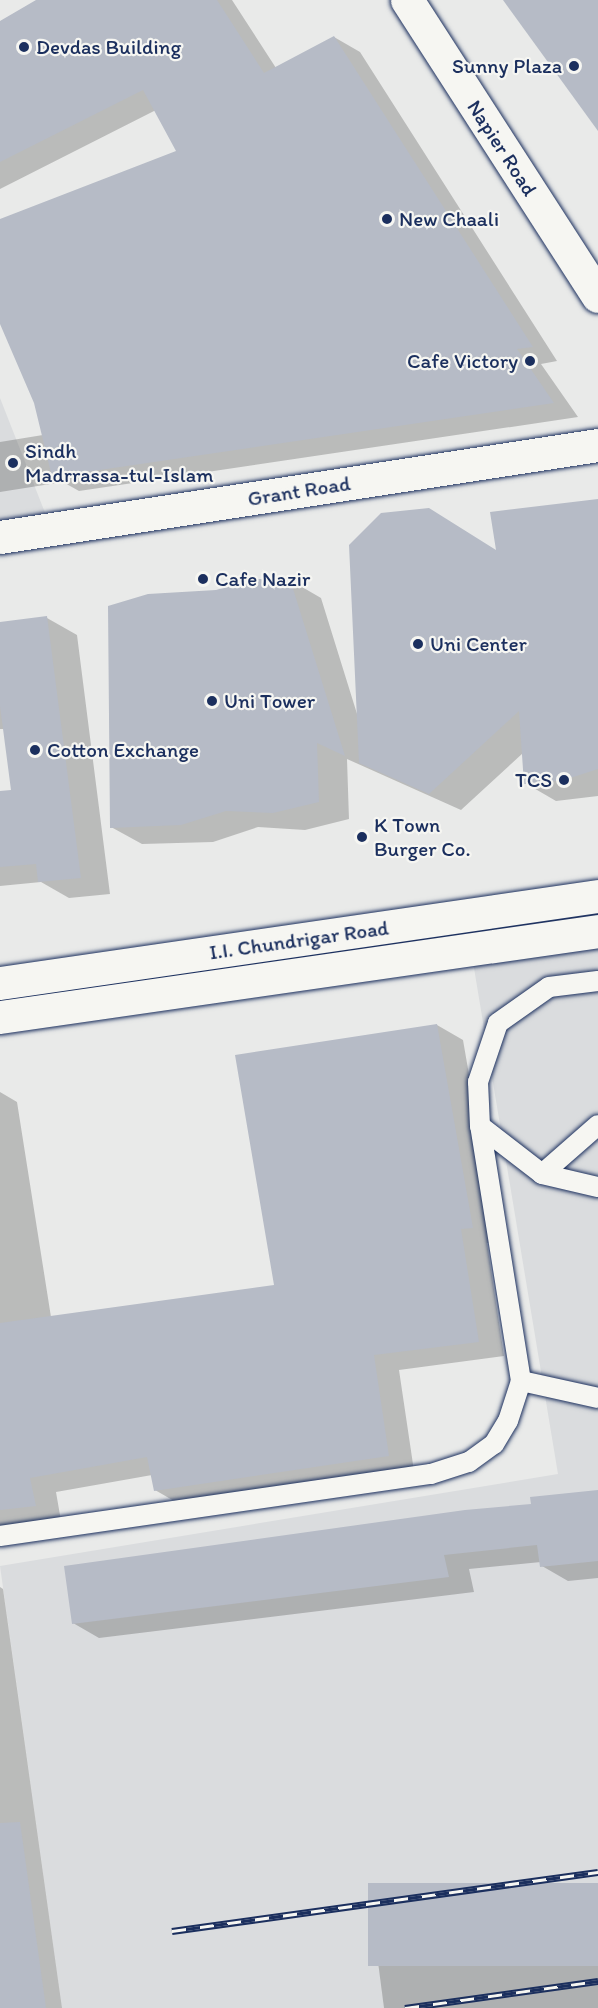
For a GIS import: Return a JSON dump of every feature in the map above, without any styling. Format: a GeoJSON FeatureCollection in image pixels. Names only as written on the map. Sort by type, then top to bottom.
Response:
{"type":"FeatureCollection","features":[{"type":"Feature","properties":{"kind":"main road","name":"Napier Road"},"geometry":{"type":"LineString","coordinates":[[407,0],[598,296]]}},
{"type":"Feature","properties":{"kind":"main road","name":"Grant Road"},"geometry":{"type":"LineString","coordinates":[[0,537],[598,445]]}},
{"type":"Feature","properties":{"kind":"main road","name":"I.I. Chundrigar Road"},"geometry":{"type":"LineString","coordinates":[[0,983],[598,896]]}},
{"type":"Feature","properties":{"kind":"main road","name":"I.I. Chundrigar Road"},"geometry":{"type":"LineString","coordinates":[[0,1017],[598,931]]}},
{"type":"Feature","properties":{"kind":"lane"},"geometry":{"type":"LineString","coordinates":[[0,1536],[431,1474],[469,1462],[494,1444],[508,1421],[521,1381],[480,1126],[478,1082],[498,1023],[549,987],[598,981]]}},
{"type":"Feature","properties":{"kind":"lane"},"geometry":{"type":"LineString","coordinates":[[542,1174],[598,1125]]}},
{"type":"Feature","properties":{"kind":"lane"},"geometry":{"type":"LineString","coordinates":[[480,1126],[542,1174],[598,1187]]}},
{"type":"Feature","properties":{"kind":"lane"},"geometry":{"type":"LineString","coordinates":[[521,1381],[598,1398]]}},
{"type":"Feature","properties":{"kind":"shaded area","name":"Sindh Madrrassa-tul-Islam"},"geometry":{"type":"Polygon","coordinates":[[[0,398],[51,528],[0,536],[0,398]]]}},
{"type":"Feature","properties":{"kind":"shaded area"},"geometry":{"type":"Polygon","coordinates":[[[598,931],[598,2008],[62,2008],[0,1566],[558,1474],[471,950],[598,931]]]}},
{"type":"Feature","properties":{"kind":"building"},"geometry":{"type":"Polygon","coordinates":[[[36,0],[217,0],[264,73],[334,36],[533,347],[517,349],[554,403],[52,477],[34,403],[0,324],[0,219],[176,151],[143,90],[0,162],[0,21],[36,0]]]}},
{"type":"Feature","properties":{"kind":"building","name":"Sunny Plaza"},"geometry":{"type":"Polygon","coordinates":[[[503,0],[598,0],[598,131],[503,0]]]}},
{"type":"Feature","properties":{"kind":"building"},"geometry":{"type":"Polygon","coordinates":[[[598,499],[598,769],[564,780],[524,784],[519,711],[429,794],[359,763],[349,545],[381,513],[429,508],[496,550],[490,512],[598,499]]]}},
{"type":"Feature","properties":{"kind":"building","name":"Uni Tower"},"geometry":{"type":"Polygon","coordinates":[[[253,579],[290,579],[345,756],[317,743],[319,802],[273,813],[226,811],[181,825],[110,828],[108,606],[148,594],[216,590],[253,579]]]}},
{"type":"Feature","properties":{"kind":"building","name":"Cotton Exchange"},"geometry":{"type":"Polygon","coordinates":[[[47,616],[81,878],[38,882],[36,864],[0,867],[0,791],[11,790],[0,706],[0,622],[47,616]]]}},
{"type":"Feature","properties":{"kind":"building"},"geometry":{"type":"Polygon","coordinates":[[[437,1024],[473,1228],[461,1229],[479,1342],[374,1355],[389,1456],[154,1491],[147,1457],[30,1478],[36,1506],[0,1510],[0,1323],[274,1285],[235,1055],[437,1024]]]}},
{"type":"Feature","properties":{"kind":"building"},"geometry":{"type":"Polygon","coordinates":[[[598,1490],[598,1561],[540,1567],[537,1545],[444,1555],[449,1577],[72,1624],[64,1566],[465,1510],[531,1504],[530,1497],[598,1490]]]}},
{"type":"Feature","properties":{"kind":"building"},"geometry":{"type":"Polygon","coordinates":[[[20,1822],[46,2008],[0,2008],[0,1823],[20,1822]]]}},
{"type":"Feature","properties":{"kind":"building"},"geometry":{"type":"Polygon","coordinates":[[[368,1883],[598,1883],[598,1966],[368,1966],[368,1883]]]}},
{"type":"Feature","properties":{"kind":"railway"},"geometry":{"type":"LineString","coordinates":[[172,1931],[598,1872]]}},
{"type":"Feature","properties":{"kind":"railway"},"geometry":{"type":"LineString","coordinates":[[405,2008],[598,1981]]}},
{"type":"Feature","properties":{"kind":"place","name":"Devdas Building"},"geometry":{"type":"Point","coordinates":[24,47]}},
{"type":"Feature","properties":{"kind":"place","name":"Sunny Plaza"},"geometry":{"type":"Point","coordinates":[574,66]}},
{"type":"Feature","properties":{"kind":"place","name":"New Chaali"},"geometry":{"type":"Point","coordinates":[387,219]}},
{"type":"Feature","properties":{"kind":"place","name":"Cafe Victory"},"geometry":{"type":"Point","coordinates":[530,361]}},
{"type":"Feature","properties":{"kind":"place","name":"Sindh Madrrassa-tul-Islam"},"geometry":{"type":"Point","coordinates":[13,463]}},
{"type":"Feature","properties":{"kind":"place","name":"Cafe Nazir"},"geometry":{"type":"Point","coordinates":[203,579]}},
{"type":"Feature","properties":{"kind":"place","name":"Uni Center"},"geometry":{"type":"Point","coordinates":[418,644]}},
{"type":"Feature","properties":{"kind":"place","name":"Uni Tower"},"geometry":{"type":"Point","coordinates":[212,701]}},
{"type":"Feature","properties":{"kind":"place","name":"Cotton Exchange"},"geometry":{"type":"Point","coordinates":[35,750]}},
{"type":"Feature","properties":{"kind":"place","name":"TCS"},"geometry":{"type":"Point","coordinates":[564,780]}},
{"type":"Feature","properties":{"kind":"place","name":"K Town Burger Co."},"geometry":{"type":"Point","coordinates":[362,837]}}]}
